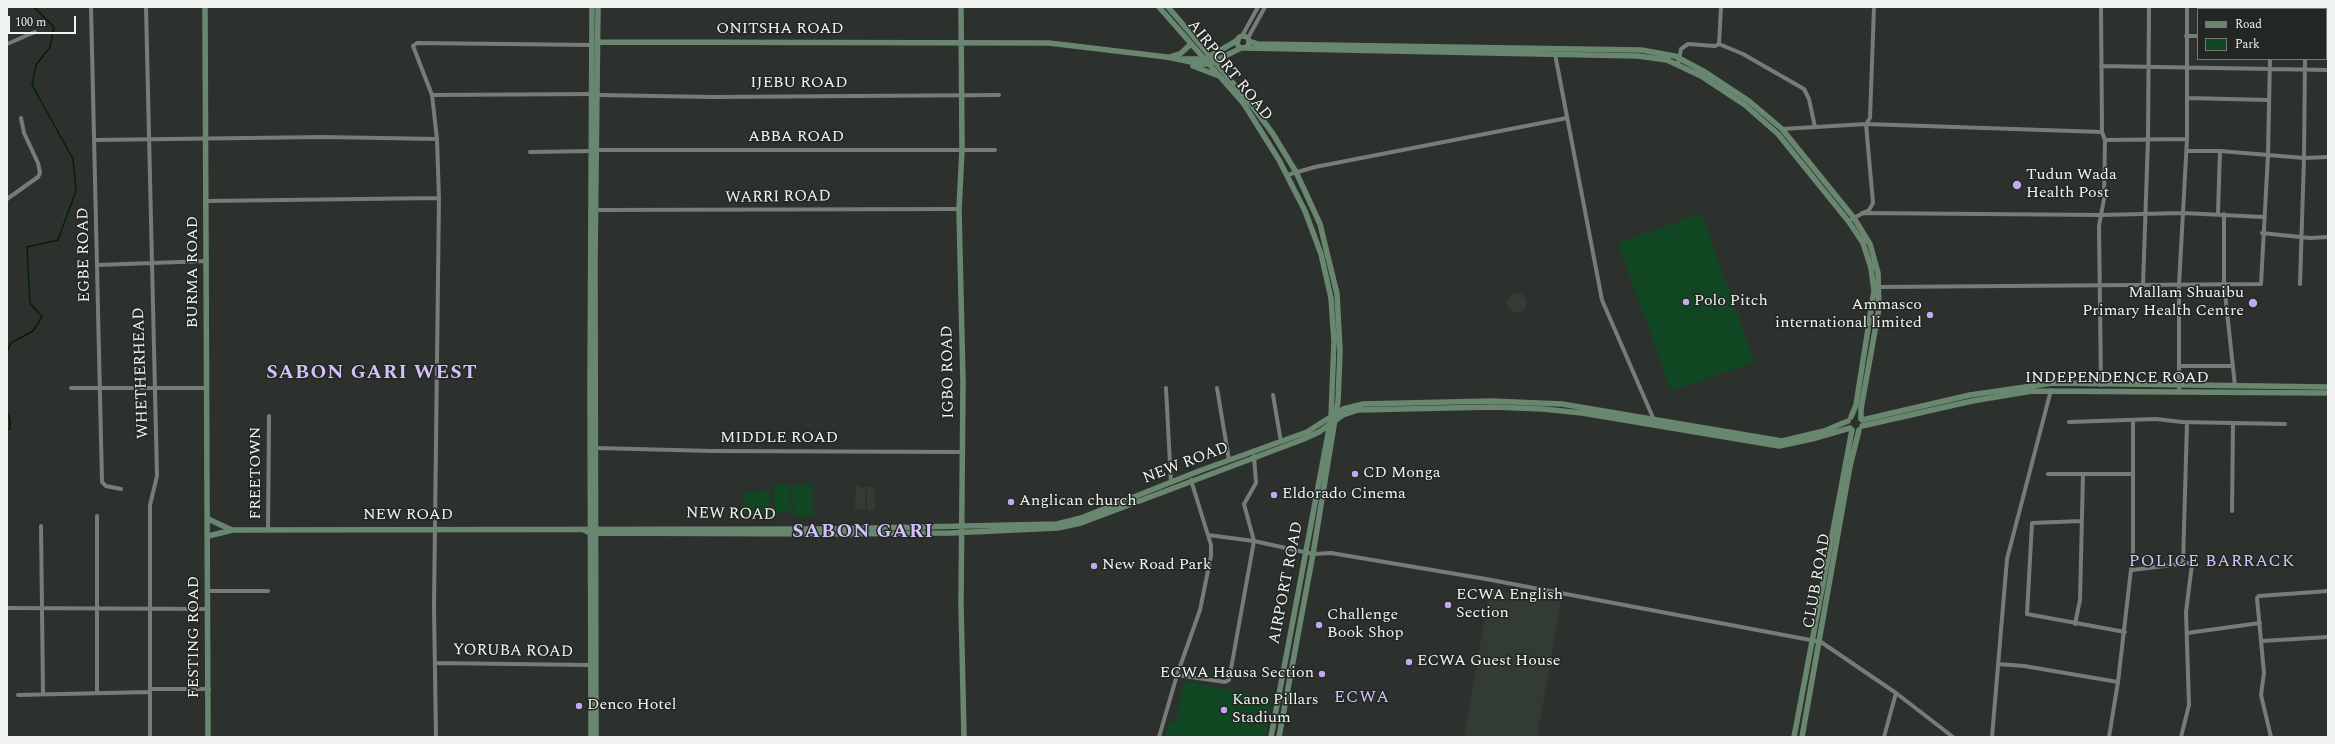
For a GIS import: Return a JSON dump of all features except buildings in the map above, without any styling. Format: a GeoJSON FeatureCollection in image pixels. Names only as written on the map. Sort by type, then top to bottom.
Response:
{"type":"FeatureCollection","features":[{"type":"Feature","properties":{"kind":"main road","name":"BURMA ROAD"},"geometry":{"type":"LineString","coordinates":[[205,7],[208,536]]}},
{"type":"Feature","properties":{"kind":"main road"},"geometry":{"type":"LineString","coordinates":[[592,7],[596,95]]}},
{"type":"Feature","properties":{"kind":"main road"},"geometry":{"type":"LineString","coordinates":[[591,737],[593,296],[596,95],[599,42],[598,7]]}},
{"type":"Feature","properties":{"kind":"main road","name":"IGBO ROAD"},"geometry":{"type":"LineString","coordinates":[[961,7],[962,150],[959,209],[962,452],[961,604],[964,737]]}},
{"type":"Feature","properties":{"kind":"main road","name":"AIRPORT ROAD"},"geometry":{"type":"LineString","coordinates":[[1159,7],[1205,58],[1255,120],[1287,175],[1305,211],[1321,254],[1331,298],[1334,340],[1333,419],[1313,554],[1279,737]]}},
{"type":"Feature","properties":{"kind":"main road","name":"AIRPORT ROAD"},"geometry":{"type":"LineString","coordinates":[[1168,7],[1215,60],[1269,128],[1296,172],[1320,224],[1337,294],[1339,319],[1340,382],[1336,413],[1333,419]]}},
{"type":"Feature","properties":{"kind":"main road"},"geometry":{"type":"LineString","coordinates":[[1243,48],[1238,45],[1244,39]]}},
{"type":"Feature","properties":{"kind":"main road"},"geometry":{"type":"LineString","coordinates":[[1243,48],[1244,39]]}},
{"type":"Feature","properties":{"kind":"main road"},"geometry":{"type":"LineString","coordinates":[[1178,60],[1205,58],[1244,39],[1258,44],[1641,50],[1664,53],[1738,101],[1768,124],[1849,222],[1863,243],[1871,268],[1874,291],[1874,320]]}},
{"type":"Feature","properties":{"kind":"main road","name":"ONITSHA ROAD"},"geometry":{"type":"LineString","coordinates":[[599,42],[961,42],[1054,44],[1167,57],[1186,62]]}},
{"type":"Feature","properties":{"kind":"main road"},"geometry":{"type":"LineString","coordinates":[[1167,57],[1180,54],[1191,44]]}},
{"type":"Feature","properties":{"kind":"main road"},"geometry":{"type":"LineString","coordinates":[[1186,62],[1210,64],[1215,60],[1243,48],[1656,57],[1678,61],[1705,72],[1749,101],[1782,129],[1854,218],[1874,254],[1879,287],[1874,320],[1856,405],[1850,419],[1851,429],[1794,737]]}},
{"type":"Feature","properties":{"kind":"main road"},"geometry":{"type":"LineString","coordinates":[[1186,62],[1220,76]]}},
{"type":"Feature","properties":{"kind":"main road"},"geometry":{"type":"LineString","coordinates":[[595,150],[597,210],[593,296],[596,448],[591,530],[596,737]]}},
{"type":"Feature","properties":{"kind":"main road"},"geometry":{"type":"LineString","coordinates":[[1321,254],[1328,252]]}},
{"type":"Feature","properties":{"kind":"main road","name":"CLUB ROAD"},"geometry":{"type":"LineString","coordinates":[[1802,737],[1821,642],[1850,466],[1861,424],[1861,408],[1874,320]]}},
{"type":"Feature","properties":{"kind":"main road","name":"INDEPENDENCE ROAD"},"geometry":{"type":"LineString","coordinates":[[1861,424],[1970,395],[2053,383],[2101,384],[2179,389],[2235,386],[2328,387]]}},
{"type":"Feature","properties":{"kind":"main road","name":"INDEPENDENCE ROAD"},"geometry":{"type":"LineString","coordinates":[[1861,424],[2013,393],[2051,390],[2179,389],[2328,393]]}},
{"type":"Feature","properties":{"kind":"main road"},"geometry":{"type":"LineString","coordinates":[[1336,413],[1348,407],[1363,404],[1491,401],[1562,404],[1653,422],[1782,443],[1851,429],[1861,424],[1858,416],[1824,431],[1782,443]]}},
{"type":"Feature","properties":{"kind":"main road"},"geometry":{"type":"LineString","coordinates":[[1333,419],[1358,410],[1492,406],[1582,413],[1653,422]]}},
{"type":"Feature","properties":{"kind":"main road","name":"NEW ROAD"},"geometry":{"type":"LineString","coordinates":[[208,536],[233,530],[436,529],[962,533],[1068,524],[1191,480],[1229,460],[1311,437],[1330,425],[1333,419]]}},
{"type":"Feature","properties":{"kind":"main road","name":"NEW ROAD"},"geometry":{"type":"LineString","coordinates":[[1119,506],[1171,483],[1254,454],[1314,430],[1333,419]]}},
{"type":"Feature","properties":{"kind":"main road","name":"AIRPORT ROAD"},"geometry":{"type":"LineString","coordinates":[[1271,737],[1330,425]]}},
{"type":"Feature","properties":{"kind":"main road","name":"NEW ROAD"},"geometry":{"type":"LineString","coordinates":[[208,520],[233,530]]}},
{"type":"Feature","properties":{"kind":"main road","name":"NEW ROAD"},"geometry":{"type":"LineString","coordinates":[[591,530],[820,529],[1068,524]]}},
{"type":"Feature","properties":{"kind":"main road","name":"FESTING ROAD"},"geometry":{"type":"LineString","coordinates":[[208,536],[208,737]]}},
{"type":"Feature","properties":{"kind":"street","name":"EGBE ROAD"},"geometry":{"type":"LineString","coordinates":[[91,7],[102,482],[106,486],[121,490]]}},
{"type":"Feature","properties":{"kind":"street","name":"WHETHERHEAD"},"geometry":{"type":"LineString","coordinates":[[146,7],[157,476],[150,505],[150,737]]}},
{"type":"Feature","properties":{"kind":"street"},"geometry":{"type":"LineString","coordinates":[[1244,39],[1258,7]]}},
{"type":"Feature","properties":{"kind":"street"},"geometry":{"type":"LineString","coordinates":[[1244,39],[1265,7]]}},
{"type":"Feature","properties":{"kind":"street"},"geometry":{"type":"LineString","coordinates":[[1719,44],[1721,7]]}},
{"type":"Feature","properties":{"kind":"street"},"geometry":{"type":"LineString","coordinates":[[1849,222],[1862,213],[1870,210],[1873,203],[1866,124],[1870,118],[1874,7]]}},
{"type":"Feature","properties":{"kind":"street"},"geometry":{"type":"LineString","coordinates":[[2101,7],[2102,132],[2105,140],[2104,199],[2099,226],[2101,384]]}},
{"type":"Feature","properties":{"kind":"street"},"geometry":{"type":"LineString","coordinates":[[2143,285],[2148,139],[2149,7]]}},
{"type":"Feature","properties":{"kind":"street"},"geometry":{"type":"LineString","coordinates":[[2179,389],[2179,284],[2187,151],[2187,7]]}},
{"type":"Feature","properties":{"kind":"street"},"geometry":{"type":"LineString","coordinates":[[7,44],[35,32]]}},
{"type":"Feature","properties":{"kind":"street"},"geometry":{"type":"LineString","coordinates":[[2186,36],[2197,36]]}},
{"type":"Feature","properties":{"kind":"street"},"geometry":{"type":"LineString","coordinates":[[436,737],[435,663],[439,198],[437,139],[432,95],[413,46],[417,44],[593,45]]}},
{"type":"Feature","properties":{"kind":"street"},"geometry":{"type":"LineString","coordinates":[[1678,61],[1681,49],[1688,44],[1715,46],[1719,44],[1743,54],[1799,85],[1809,99],[1815,127]]}},
{"type":"Feature","properties":{"kind":"street"},"geometry":{"type":"LineString","coordinates":[[1555,54],[1602,300],[1653,422]]}},
{"type":"Feature","properties":{"kind":"street"},"geometry":{"type":"LineString","coordinates":[[1879,287],[2261,284],[2262,233],[2268,155],[2270,60]]}},
{"type":"Feature","properties":{"kind":"street"},"geometry":{"type":"LineString","coordinates":[[2300,284],[2305,60]]}},
{"type":"Feature","properties":{"kind":"street"},"geometry":{"type":"LineString","coordinates":[[2101,66],[2328,70]]}},
{"type":"Feature","properties":{"kind":"street","name":"IJEBU ROAD"},"geometry":{"type":"LineString","coordinates":[[432,95],[712,97],[999,95]]}},
{"type":"Feature","properties":{"kind":"street"},"geometry":{"type":"LineString","coordinates":[[2187,98],[2269,100]]}},
{"type":"Feature","properties":{"kind":"street"},"geometry":{"type":"LineString","coordinates":[[7,199],[38,177],[40,173],[38,163],[24,132],[21,118]]}},
{"type":"Feature","properties":{"kind":"street"},"geometry":{"type":"LineString","coordinates":[[1287,175],[1567,118]]}},
{"type":"Feature","properties":{"kind":"street"},"geometry":{"type":"LineString","coordinates":[[1782,129],[1866,124],[2102,132]]}},
{"type":"Feature","properties":{"kind":"street"},"geometry":{"type":"LineString","coordinates":[[95,140],[206,138],[437,139]]}},
{"type":"Feature","properties":{"kind":"street"},"geometry":{"type":"LineString","coordinates":[[2105,140],[2187,139]]}},
{"type":"Feature","properties":{"kind":"street","name":"ABBA ROAD"},"geometry":{"type":"LineString","coordinates":[[530,152],[595,150],[995,150]]}},
{"type":"Feature","properties":{"kind":"street"},"geometry":{"type":"LineString","coordinates":[[2187,151],[2220,151],[2304,158],[2328,157]]}},
{"type":"Feature","properties":{"kind":"street"},"geometry":{"type":"LineString","coordinates":[[2218,213],[2220,151]]}},
{"type":"Feature","properties":{"kind":"street"},"geometry":{"type":"LineString","coordinates":[[206,201],[439,198]]}},
{"type":"Feature","properties":{"kind":"street","name":"WARRI ROAD"},"geometry":{"type":"LineString","coordinates":[[597,210],[959,209]]}},
{"type":"Feature","properties":{"kind":"street"},"geometry":{"type":"LineString","coordinates":[[1862,213],[2101,215],[2145,213],[2218,213],[2263,217]]}},
{"type":"Feature","properties":{"kind":"street"},"geometry":{"type":"LineString","coordinates":[[2224,214],[2224,284],[2235,386]]}},
{"type":"Feature","properties":{"kind":"street"},"geometry":{"type":"LineString","coordinates":[[2262,233],[2301,237],[2328,237]]}},
{"type":"Feature","properties":{"kind":"street"},"geometry":{"type":"LineString","coordinates":[[97,265],[206,262]]}},
{"type":"Feature","properties":{"kind":"street"},"geometry":{"type":"LineString","coordinates":[[2179,366],[2232,366]]}},
{"type":"Feature","properties":{"kind":"street"},"geometry":{"type":"LineString","coordinates":[[71,388],[207,388]]}},
{"type":"Feature","properties":{"kind":"street"},"geometry":{"type":"LineString","coordinates":[[1166,388],[1171,483]]}},
{"type":"Feature","properties":{"kind":"street"},"geometry":{"type":"LineString","coordinates":[[1217,388],[1229,460]]}},
{"type":"Feature","properties":{"kind":"street"},"geometry":{"type":"LineString","coordinates":[[1992,737],[2010,538],[2051,390]]}},
{"type":"Feature","properties":{"kind":"street"},"geometry":{"type":"LineString","coordinates":[[1273,395],[1281,442]]}},
{"type":"Feature","properties":{"kind":"street","name":"FREETOWN"},"geometry":{"type":"LineString","coordinates":[[268,530],[269,416]]}},
{"type":"Feature","properties":{"kind":"street"},"geometry":{"type":"LineString","coordinates":[[2069,422],[2156,419],[2187,422],[2285,424]]}},
{"type":"Feature","properties":{"kind":"street"},"geometry":{"type":"LineString","coordinates":[[2109,737],[2125,632],[2132,570],[2133,420]]}},
{"type":"Feature","properties":{"kind":"street"},"geometry":{"type":"LineString","coordinates":[[2183,564],[2187,422]]}},
{"type":"Feature","properties":{"kind":"street"},"geometry":{"type":"LineString","coordinates":[[2232,511],[2233,423]]}},
{"type":"Feature","properties":{"kind":"street","name":"MIDDLE ROAD"},"geometry":{"type":"LineString","coordinates":[[596,448],[712,451],[962,452]]}},
{"type":"Feature","properties":{"kind":"street"},"geometry":{"type":"LineString","coordinates":[[1177,675],[1225,682],[1229,680],[1254,542],[1244,504],[1256,483],[1254,454]]}},
{"type":"Feature","properties":{"kind":"street"},"geometry":{"type":"LineString","coordinates":[[2048,474],[2132,474]]}},
{"type":"Feature","properties":{"kind":"street"},"geometry":{"type":"LineString","coordinates":[[2076,624],[2080,600],[2083,474]]}},
{"type":"Feature","properties":{"kind":"street"},"geometry":{"type":"LineString","coordinates":[[1159,737],[1177,675],[1203,600],[1211,556],[1208,535],[1191,480]]}},
{"type":"Feature","properties":{"kind":"street"},"geometry":{"type":"LineString","coordinates":[[97,516],[97,692]]}},
{"type":"Feature","properties":{"kind":"street"},"geometry":{"type":"LineString","coordinates":[[2082,521],[2032,523],[2027,614],[2125,632]]}},
{"type":"Feature","properties":{"kind":"street"},"geometry":{"type":"LineString","coordinates":[[41,526],[43,694]]}},
{"type":"Feature","properties":{"kind":"street"},"geometry":{"type":"LineString","coordinates":[[1208,535],[1254,542],[1313,554],[1331,553],[1486,579],[1821,642],[1896,693],[1953,737]]}},
{"type":"Feature","properties":{"kind":"street"},"geometry":{"type":"LineString","coordinates":[[2132,570],[2192,564],[2186,612],[2189,705],[2181,737]]}},
{"type":"Feature","properties":{"kind":"street"},"geometry":{"type":"LineString","coordinates":[[208,591],[268,591]]}},
{"type":"Feature","properties":{"kind":"street"},"geometry":{"type":"LineString","coordinates":[[2271,737],[2261,696],[2264,673],[2259,596],[2328,591]]}},
{"type":"Feature","properties":{"kind":"street"},"geometry":{"type":"LineString","coordinates":[[7,608],[42,610],[208,609]]}},
{"type":"Feature","properties":{"kind":"street"},"geometry":{"type":"LineString","coordinates":[[2187,633],[2260,623]]}},
{"type":"Feature","properties":{"kind":"street"},"geometry":{"type":"LineString","coordinates":[[2262,641],[2328,637]]}},
{"type":"Feature","properties":{"kind":"street","name":"YORUBA ROAD"},"geometry":{"type":"LineString","coordinates":[[435,663],[591,665]]}},
{"type":"Feature","properties":{"kind":"street"},"geometry":{"type":"LineString","coordinates":[[1998,664],[2024,666],[2118,682]]}},
{"type":"Feature","properties":{"kind":"street"},"geometry":{"type":"LineString","coordinates":[[18,695],[209,689]]}},
{"type":"Feature","properties":{"kind":"street"},"geometry":{"type":"LineString","coordinates":[[1884,737],[1896,693]]}},
{"type":"Feature","properties":{"kind":"shaded area"},"geometry":{"type":"Polygon","coordinates":[[[1513,293],[1521,293],[1527,299],[1527,307],[1521,313],[1513,313],[1507,307],[1507,299],[1513,293]]]}},
{"type":"Feature","properties":{"kind":"shaded area"},"geometry":{"type":"Polygon","coordinates":[[[856,486],[861,486],[861,489],[866,486],[865,509],[855,509],[856,486]]]}},
{"type":"Feature","properties":{"kind":"shaded area"},"geometry":{"type":"Polygon","coordinates":[[[867,487],[875,487],[875,510],[867,510],[867,487]]]}},
{"type":"Feature","properties":{"kind":"shaded area"},"geometry":{"type":"Polygon","coordinates":[[[1490,589],[1561,602],[1537,737],[1464,737],[1490,589]]]}},
{"type":"Feature","properties":{"kind":"green space","name":"Polo Pitch"},"geometry":{"type":"Polygon","coordinates":[[[1701,213],[1755,362],[1671,391],[1618,243],[1701,213]]]}},
{"type":"Feature","properties":{"kind":"green space"},"geometry":{"type":"Polygon","coordinates":[[[790,484],[791,512],[775,513],[773,485],[790,484]]]}},
{"type":"Feature","properties":{"kind":"green space"},"geometry":{"type":"Polygon","coordinates":[[[812,484],[814,516],[794,517],[792,485],[812,484]]]}},
{"type":"Feature","properties":{"kind":"green space"},"geometry":{"type":"Polygon","coordinates":[[[769,491],[770,513],[743,514],[743,492],[769,491]]]}},
{"type":"Feature","properties":{"kind":"green space","name":"Kano Pillars Stadium"},"geometry":{"type":"Polygon","coordinates":[[[1184,681],[1272,698],[1265,737],[1165,737],[1168,722],[1176,723],[1184,681]]]}},
{"type":"Feature","properties":{"kind":"waterway"},"geometry":{"type":"LineString","coordinates":[[7,352],[11,343],[33,331],[42,317],[30,303],[27,247],[58,240],[76,191],[73,159],[32,85],[36,65],[50,47],[54,27],[34,7]]}},
{"type":"Feature","properties":{"kind":"waterway"},"geometry":{"type":"LineString","coordinates":[[7,413],[10,418],[10,429],[7,429]]}},
{"type":"Feature","properties":{"kind":"place","name":"Tudun Wada Health Post"},"geometry":{"type":"Point","coordinates":[2017,185]}},
{"type":"Feature","properties":{"kind":"place","name":"Polo Pitch"},"geometry":{"type":"Point","coordinates":[1686,302]}},
{"type":"Feature","properties":{"kind":"place","name":"Mallam Shuaibu Primary Health Centre"},"geometry":{"type":"Point","coordinates":[2253,303]}},
{"type":"Feature","properties":{"kind":"place","name":"Ammasco international limited"},"geometry":{"type":"Point","coordinates":[1930,315]}},
{"type":"Feature","properties":{"kind":"place","name":"CD Monga"},"geometry":{"type":"Point","coordinates":[1355,474]}},
{"type":"Feature","properties":{"kind":"place","name":"Eldorado Cinema"},"geometry":{"type":"Point","coordinates":[1274,495]}},
{"type":"Feature","properties":{"kind":"place","name":"Anglican church"},"geometry":{"type":"Point","coordinates":[1011,502]}},
{"type":"Feature","properties":{"kind":"place","name":"New Road Park"},"geometry":{"type":"Point","coordinates":[1094,566]}},
{"type":"Feature","properties":{"kind":"place","name":"ECWA English Section"},"geometry":{"type":"Point","coordinates":[1448,605]}},
{"type":"Feature","properties":{"kind":"place","name":"Challenge Book Shop"},"geometry":{"type":"Point","coordinates":[1319,625]}},
{"type":"Feature","properties":{"kind":"place","name":"ECWA Guest House"},"geometry":{"type":"Point","coordinates":[1409,662]}},
{"type":"Feature","properties":{"kind":"place","name":"ECWA Hausa Section"},"geometry":{"type":"Point","coordinates":[1322,674]}},
{"type":"Feature","properties":{"kind":"place","name":"Denco Hotel"},"geometry":{"type":"Point","coordinates":[579,706]}},
{"type":"Feature","properties":{"kind":"place","name":"Kano Pillars Stadium"},"geometry":{"type":"Point","coordinates":[1224,710]}},
{"type":"Feature","properties":{"kind":"district","name":"SABON GARI WEST"},"geometry":{"type":"Point","coordinates":[372,374]}},
{"type":"Feature","properties":{"kind":"district","name":"SABON GARI"},"geometry":{"type":"Point","coordinates":[863,533]}},
{"type":"Feature","properties":{"kind":"district","name":"POLICE BARRACK"},"geometry":{"type":"Point","coordinates":[2212,563]}},
{"type":"Feature","properties":{"kind":"district","name":"ECWA"},"geometry":{"type":"Point","coordinates":[1362,699]}}]}
